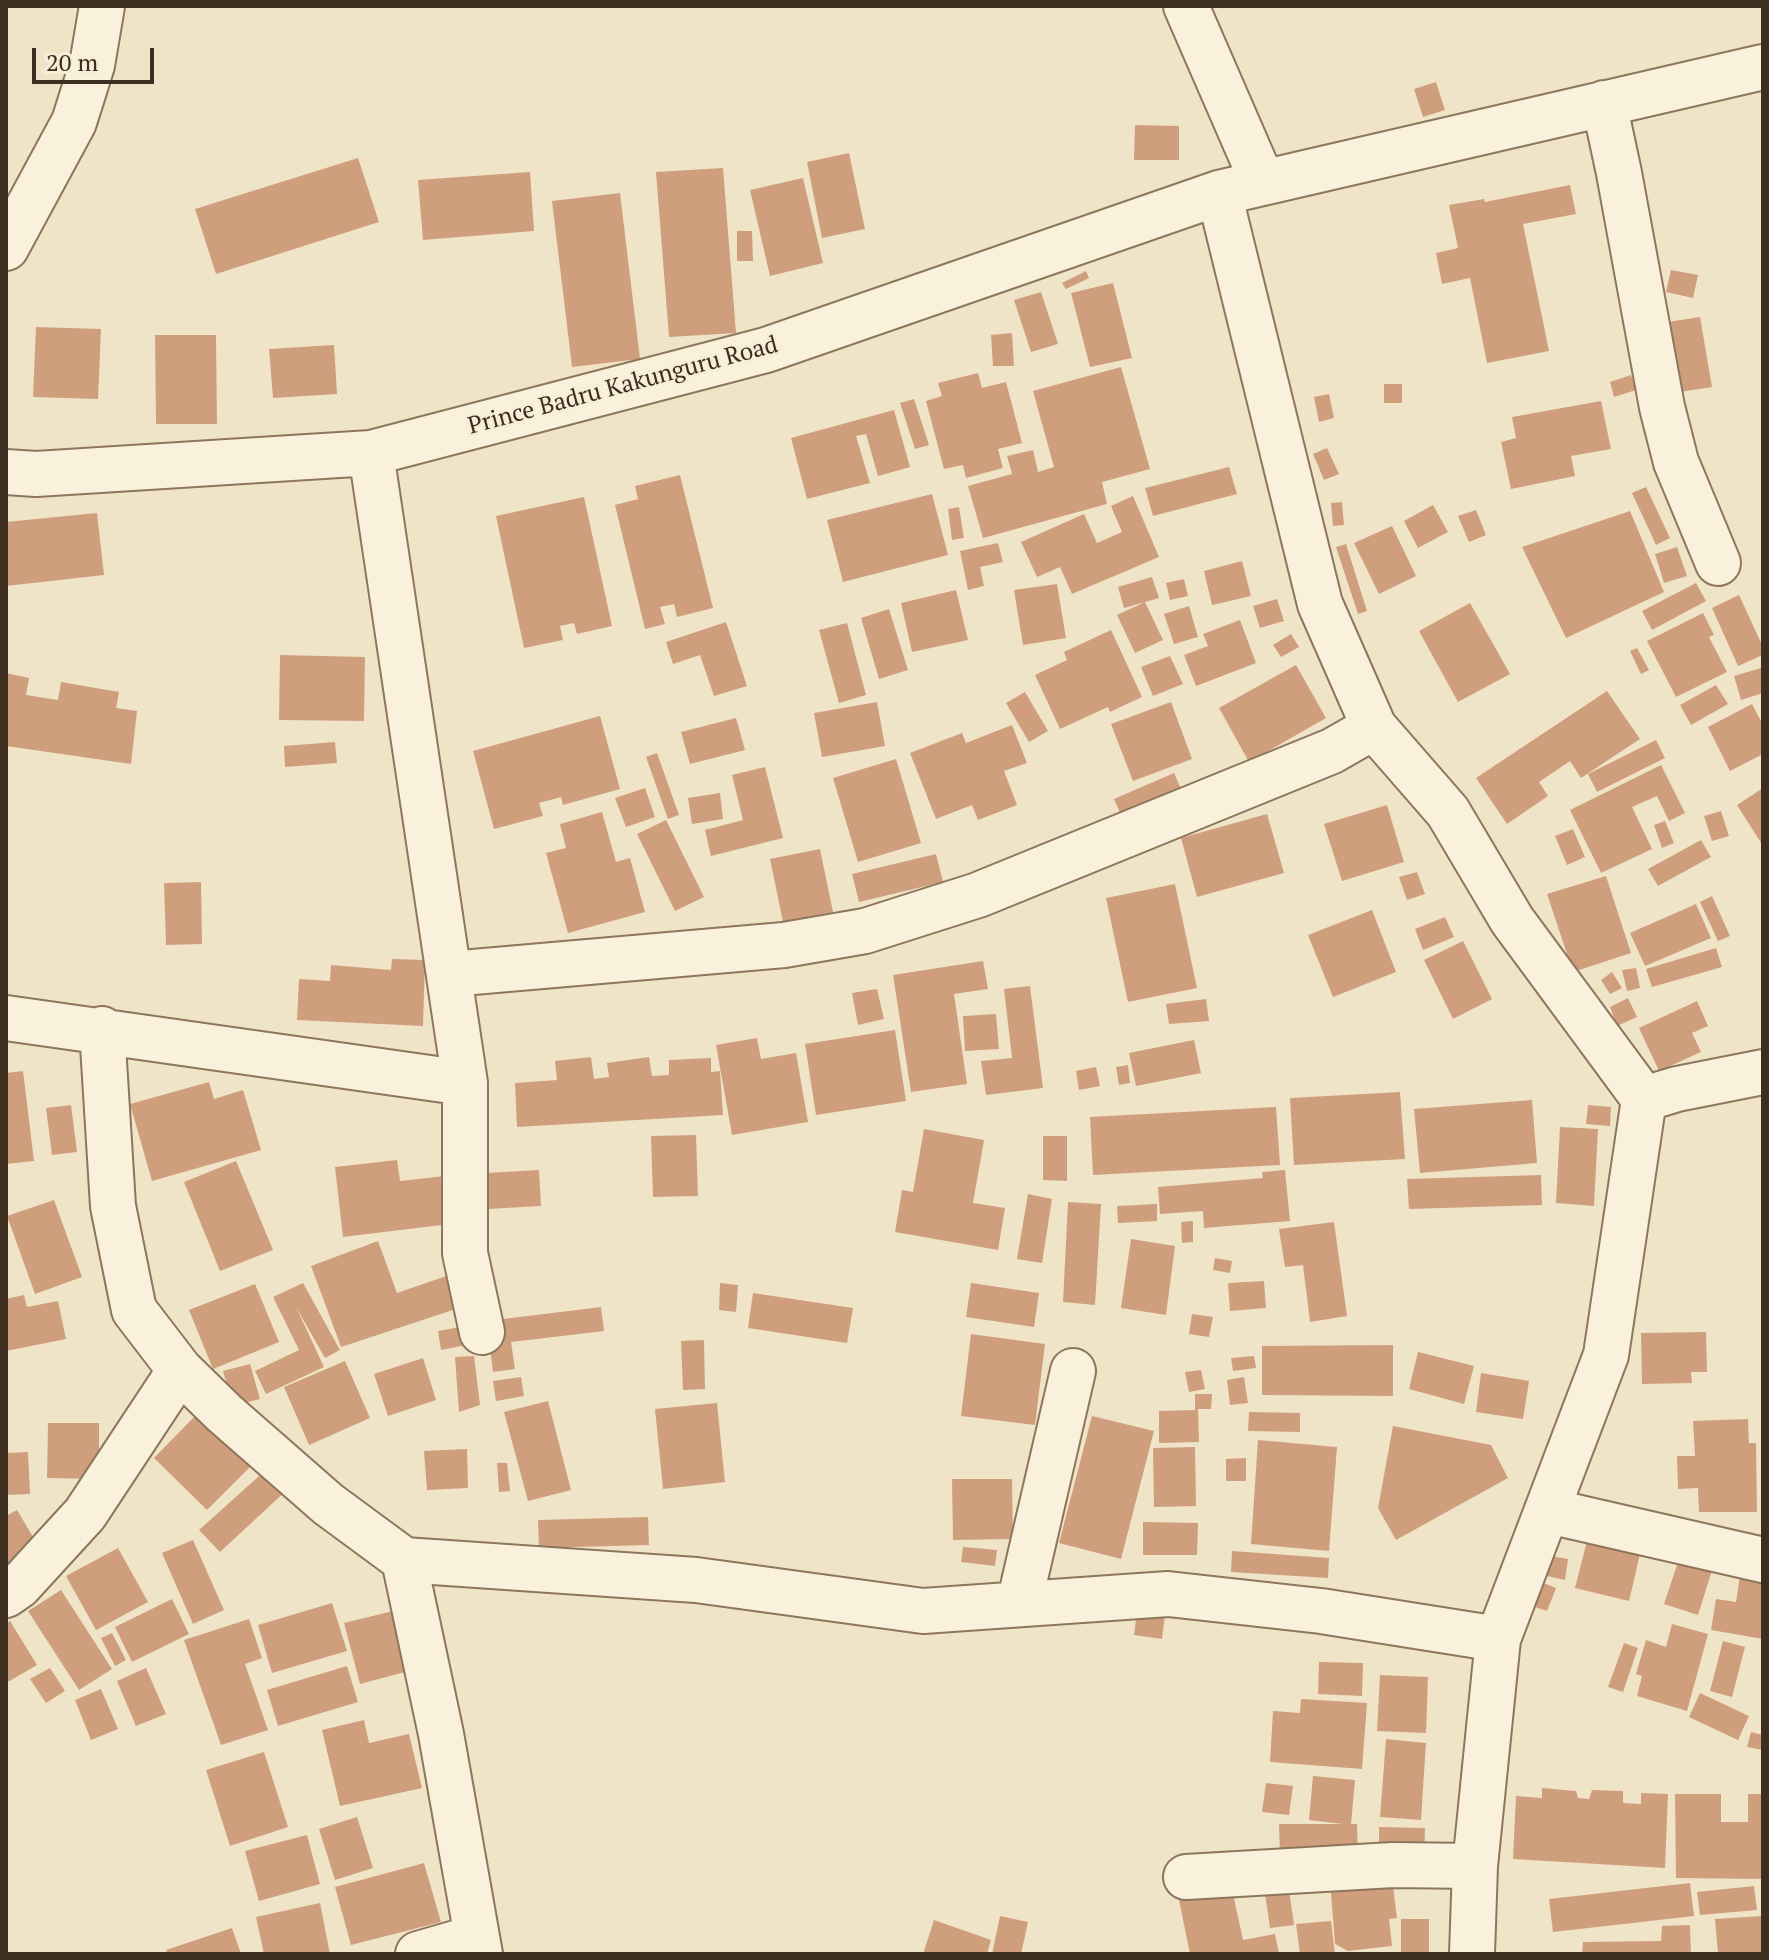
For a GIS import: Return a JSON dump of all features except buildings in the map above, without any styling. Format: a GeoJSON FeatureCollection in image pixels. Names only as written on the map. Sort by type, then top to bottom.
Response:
{"type":"FeatureCollection","features":[{"type":"Feature","properties":{"kind":"street"},"geometry":{"type":"LineString","coordinates":[[6,248],[74,122],[92,65],[102,6]]}},
{"type":"Feature","properties":{"kind":"street"},"geometry":{"type":"LineString","coordinates":[[1186,6],[1263,183]]}},
{"type":"Feature","properties":{"kind":"street","name":"Prince Badru Kakunguru Road"},"geometry":{"type":"LineString","coordinates":[[6,472],[36,474],[371,453],[766,350],[1219,193],[1763,67]]}},
{"type":"Feature","properties":{"kind":"street"},"geometry":{"type":"LineString","coordinates":[[1604,103],[1662,407],[1676,462],[1718,563]]}},
{"type":"Feature","properties":{"kind":"street"},"geometry":{"type":"LineString","coordinates":[[1219,193],[1320,604],[1374,727],[1448,812],[1512,920],[1644,1099],[1606,1355],[1498,1639],[1475,1866],[1472,1954]]}},
{"type":"Feature","properties":{"kind":"street"},"geometry":{"type":"LineString","coordinates":[[371,453],[465,1083],[465,1253],[482,1332]]}},
{"type":"Feature","properties":{"kind":"street"},"geometry":{"type":"LineString","coordinates":[[450,974],[784,945],[865,931],[978,895],[1332,751],[1374,727]]}},
{"type":"Feature","properties":{"kind":"street"},"geometry":{"type":"LineString","coordinates":[[6,1018],[102,1029],[465,1083]]}},
{"type":"Feature","properties":{"kind":"street"},"geometry":{"type":"LineString","coordinates":[[102,1029],[113,1206],[134,1310],[180,1370],[224,1413],[328,1504],[404,1560],[696,1580],[923,1611],[1168,1594],[1321,1611],[1498,1639]]}},
{"type":"Feature","properties":{"kind":"street"},"geometry":{"type":"LineString","coordinates":[[1644,1099],[1677,1089],[1763,1072]]}},
{"type":"Feature","properties":{"kind":"street"},"geometry":{"type":"LineString","coordinates":[[6,1595],[19,1586],[85,1514],[180,1370]]}},
{"type":"Feature","properties":{"kind":"street"},"geometry":{"type":"LineString","coordinates":[[1019,1604],[1073,1371]]}},
{"type":"Feature","properties":{"kind":"street"},"geometry":{"type":"LineString","coordinates":[[1549,1511],[1763,1560]]}},
{"type":"Feature","properties":{"kind":"street"},"geometry":{"type":"LineString","coordinates":[[404,1560],[441,1734],[479,1946],[418,1954]]}},
{"type":"Feature","properties":{"kind":"street"},"geometry":{"type":"LineString","coordinates":[[1186,1877],[1393,1865],[1475,1866]]}}]}
